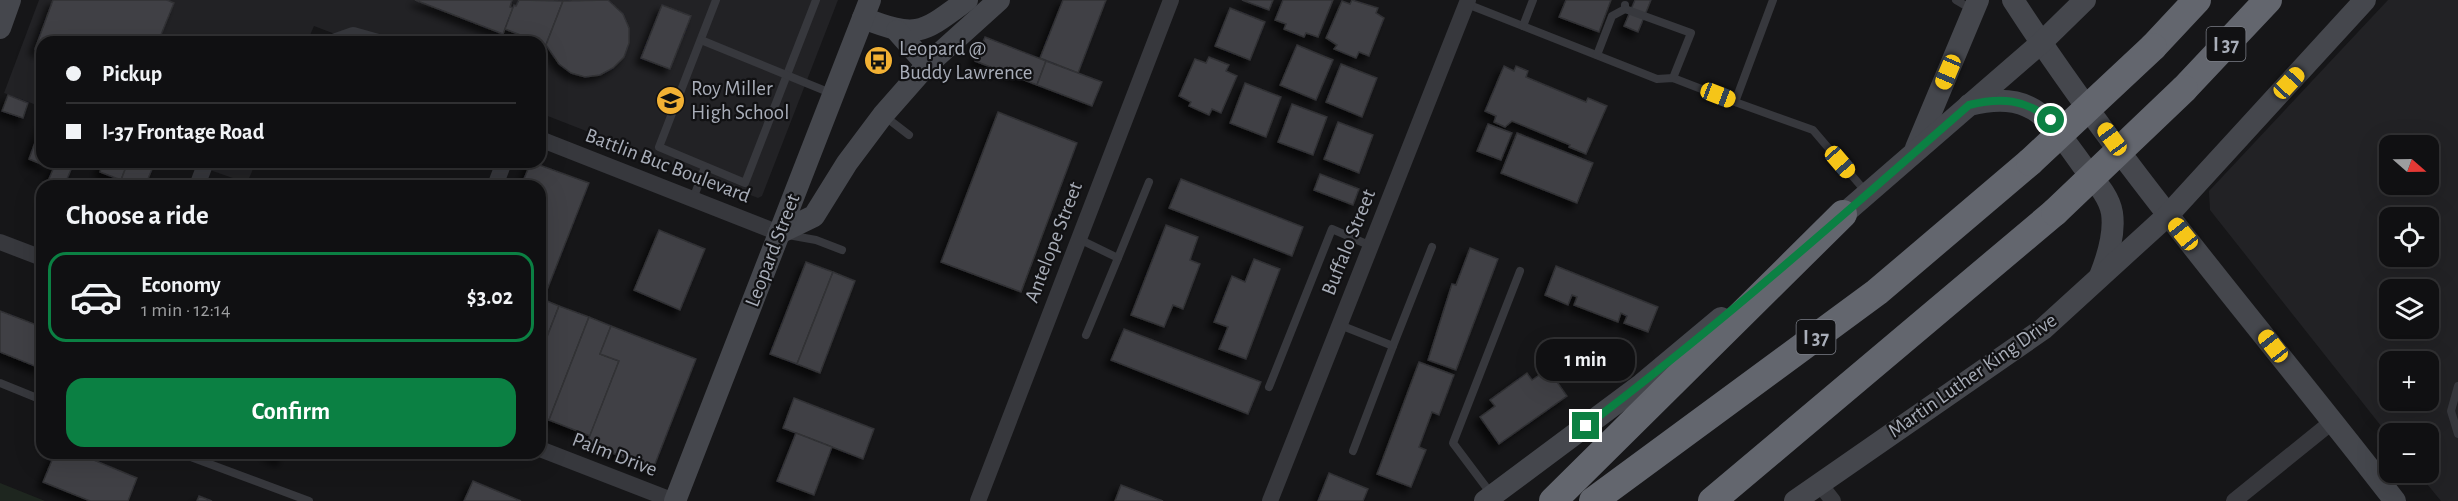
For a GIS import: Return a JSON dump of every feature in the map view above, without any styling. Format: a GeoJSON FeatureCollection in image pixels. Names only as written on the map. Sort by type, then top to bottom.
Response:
{"type":"FeatureCollection","features":[{"type":"Feature","properties":{"kind":"highway","name":"I 37"},"geometry":{"type":"LineString","coordinates":[[1593,501],[1877,292],[2030,162],[2153,47],[2197,0]]}},
{"type":"Feature","properties":{"kind":"highway","name":"I 37"},"geometry":{"type":"LineString","coordinates":[[1705,501],[1743,474],[1994,266],[2055,212],[2184,89],[2268,0]]}},
{"type":"Feature","properties":{"kind":"highway"},"geometry":{"type":"LineString","coordinates":[[1553,501],[1843,214]]}},
{"type":"Feature","properties":{"kind":"highway"},"geometry":{"type":"LineString","coordinates":[[1712,501],[1743,474]]}},
{"type":"Feature","properties":{"kind":"main road"},"geometry":{"type":"LineString","coordinates":[[0,28],[10,0]]}},
{"type":"Feature","properties":{"kind":"main road"},"geometry":{"type":"LineString","coordinates":[[897,31],[916,31],[934,24],[968,0]]}},
{"type":"Feature","properties":{"kind":"main road"},"geometry":{"type":"LineString","coordinates":[[779,233],[814,216],[847,163],[883,115],[936,67],[999,0]]}},
{"type":"Feature","properties":{"kind":"main road"},"geometry":{"type":"LineString","coordinates":[[2013,0],[2041,43],[2168,215],[2395,501]]}},
{"type":"Feature","properties":{"kind":"main road"},"geometry":{"type":"LineString","coordinates":[[1489,498],[1642,384],[1913,154],[2041,43],[2085,0]]}},
{"type":"Feature","properties":{"kind":"main road","name":"Martin Luther King Drive"},"geometry":{"type":"LineString","coordinates":[[1795,501],[2043,329],[2168,215],[2365,0]]}},
{"type":"Feature","properties":{"kind":"main road"},"geometry":{"type":"LineString","coordinates":[[1913,154],[1969,4]]}},
{"type":"Feature","properties":{"kind":"main road"},"geometry":{"type":"LineString","coordinates":[[867,9],[897,31],[936,67]]}},
{"type":"Feature","properties":{"kind":"main road","name":"Leopard Street"},"geometry":{"type":"LineString","coordinates":[[675,501],[867,9]]}},
{"type":"Feature","properties":{"kind":"main road"},"geometry":{"type":"LineString","coordinates":[[934,24],[936,67]]}},
{"type":"Feature","properties":{"kind":"main road"},"geometry":{"type":"LineString","coordinates":[[1969,105],[1985,101],[2008,100],[2031,106],[2051,120],[2110,206],[2111,243],[2100,277]]}},
{"type":"Feature","properties":{"kind":"street","name":"Antelope Street"},"geometry":{"type":"LineString","coordinates":[[978,501],[1171,0]]}},
{"type":"Feature","properties":{"kind":"street","name":"Buffalo Street"},"geometry":{"type":"LineString","coordinates":[[1270,501],[1467,2]]}},
{"type":"Feature","properties":{"kind":"street","name":"Battlin Buc Boulevard"},"geometry":{"type":"LineString","coordinates":[[546,141],[779,233]]}},
{"type":"Feature","properties":{"kind":"street"},"geometry":{"type":"LineString","coordinates":[[0,242],[36,256]]}},
{"type":"Feature","properties":{"kind":"street"},"geometry":{"type":"LineString","coordinates":[[2234,501],[2333,421]]}},
{"type":"Feature","properties":{"kind":"street","name":"Palm Drive"},"geometry":{"type":"LineString","coordinates":[[546,451],[675,501]]}},
{"type":"Feature","properties":{"kind":"street"},"geometry":{"type":"LineString","coordinates":[[1819,483],[1833,501]]}},
{"type":"Feature","properties":{"kind":"lane"},"geometry":{"type":"LineString","coordinates":[[716,0],[659,147],[745,183],[816,0]]}},
{"type":"Feature","properties":{"kind":"lane"},"geometry":{"type":"LineString","coordinates":[[1523,26],[1533,0]]}},
{"type":"Feature","properties":{"kind":"lane"},"geometry":{"type":"LineString","coordinates":[[1735,102],[1770,1]]}},
{"type":"Feature","properties":{"kind":"lane"},"geometry":{"type":"LineString","coordinates":[[1467,2],[1657,79],[1673,78],[1813,130],[1867,193]]}},
{"type":"Feature","properties":{"kind":"lane"},"geometry":{"type":"LineString","coordinates":[[1597,55],[1612,16],[1625,7],[1690,33],[1673,78]]}},
{"type":"Feature","properties":{"kind":"lane"},"geometry":{"type":"LineString","coordinates":[[701,40],[833,94]]}},
{"type":"Feature","properties":{"kind":"lane"},"geometry":{"type":"LineString","coordinates":[[883,115],[909,135]]}},
{"type":"Feature","properties":{"kind":"lane"},"geometry":{"type":"LineString","coordinates":[[693,199],[705,167]]}},
{"type":"Feature","properties":{"kind":"lane"},"geometry":{"type":"LineString","coordinates":[[1086,335],[1149,182]]}},
{"type":"Feature","properties":{"kind":"lane"},"geometry":{"type":"LineString","coordinates":[[1269,387],[1332,229],[1371,246]]}},
{"type":"Feature","properties":{"kind":"lane"},"geometry":{"type":"LineString","coordinates":[[779,233],[816,240],[842,250]]}},
{"type":"Feature","properties":{"kind":"lane"},"geometry":{"type":"LineString","coordinates":[[1079,239],[1118,258]]}},
{"type":"Feature","properties":{"kind":"lane"},"geometry":{"type":"LineString","coordinates":[[1353,451],[1432,247]]}},
{"type":"Feature","properties":{"kind":"lane"},"geometry":{"type":"LineString","coordinates":[[1489,498],[1453,443],[1520,271]]}},
{"type":"Feature","properties":{"kind":"lane"},"geometry":{"type":"LineString","coordinates":[[1340,324],[1393,346]]}},
{"type":"Feature","properties":{"kind":"lane"},"geometry":{"type":"LineString","coordinates":[[0,383],[36,398]]}},
{"type":"Feature","properties":{"kind":"lane"},"geometry":{"type":"LineString","coordinates":[[2458,386],[2451,411],[2458,434]]}},
{"type":"Feature","properties":{"kind":"lane"},"geometry":{"type":"LineString","coordinates":[[196,459],[309,501]]}},
{"type":"Feature","properties":{"kind":"shaded area","name":"Roy Miller High School"},"geometry":{"type":"Polygon","coordinates":[[[39,0],[838,0],[762,196],[758,198],[546,115],[546,36],[340,36],[314,26],[310,36],[36,36],[36,105],[4,93],[39,0]]]}},
{"type":"Feature","properties":{"kind":"shaded area"},"geometry":{"type":"Polygon","coordinates":[[[2388,0],[2458,0],[2458,501],[2441,501],[2426,483],[2439,483],[2439,423],[2379,423],[2210,210],[2209,191],[2388,0]]]}},
{"type":"Feature","properties":{"kind":"shaded area"},"geometry":{"type":"Polygon","coordinates":[[[204,168],[253,168],[248,180],[238,180],[204,168]]]}},
{"type":"Feature","properties":{"kind":"shaded area"},"geometry":{"type":"Polygon","coordinates":[[[0,483],[45,501],[0,501],[0,483]]]}},
{"type":"Feature","properties":{"kind":"building"},"geometry":{"type":"Polygon","coordinates":[[[53,0],[167,0],[174,3],[160,36],[40,36],[53,0]]]}},
{"type":"Feature","properties":{"kind":"building"},"geometry":{"type":"Polygon","coordinates":[[[415,0],[512,0],[510,7],[513,8],[503,34],[415,0]]]}},
{"type":"Feature","properties":{"kind":"building"},"geometry":{"type":"Polygon","coordinates":[[[519,0],[563,1],[546,45],[546,36],[523,36],[505,29],[514,5],[516,6],[519,0]]]}},
{"type":"Feature","properties":{"kind":"building"},"geometry":{"type":"Polygon","coordinates":[[[608,0],[623,14],[629,28],[629,43],[624,57],[613,68],[600,75],[585,77],[571,73],[559,64],[546,45],[563,1],[608,0]]]}},
{"type":"Feature","properties":{"kind":"building"},"geometry":{"type":"Polygon","coordinates":[[[1063,0],[1106,0],[1078,73],[1040,58],[1063,0]]]}},
{"type":"Feature","properties":{"kind":"building"},"geometry":{"type":"Polygon","coordinates":[[[1242,0],[1273,0],[1269,10],[1242,0]]]}},
{"type":"Feature","properties":{"kind":"building"},"geometry":{"type":"Polygon","coordinates":[[[1283,0],[1333,0],[1318,37],[1306,33],[1304,37],[1284,29],[1286,24],[1275,20],[1283,0]]]}},
{"type":"Feature","properties":{"kind":"building"},"geometry":{"type":"Polygon","coordinates":[[[1352,0],[1378,8],[1376,13],[1384,18],[1369,56],[1359,52],[1356,58],[1334,49],[1337,45],[1326,38],[1342,1],[1350,4],[1352,0]]]}},
{"type":"Feature","properties":{"kind":"building"},"geometry":{"type":"Polygon","coordinates":[[[1566,0],[1611,0],[1599,32],[1559,17],[1566,0]]]}},
{"type":"Feature","properties":{"kind":"building"},"geometry":{"type":"Polygon","coordinates":[[[1635,0],[1651,0],[1638,32],[1624,26],[1635,0]]]}},
{"type":"Feature","properties":{"kind":"building"},"geometry":{"type":"Polygon","coordinates":[[[662,5],[691,16],[670,69],[641,58],[662,5]]]}},
{"type":"Feature","properties":{"kind":"building"},"geometry":{"type":"Polygon","coordinates":[[[1230,8],[1265,22],[1250,60],[1215,46],[1230,8]]]}},
{"type":"Feature","properties":{"kind":"building"},"geometry":{"type":"Polygon","coordinates":[[[985,37],[1046,61],[1037,85],[975,61],[985,37]]]}},
{"type":"Feature","properties":{"kind":"building"},"geometry":{"type":"Polygon","coordinates":[[[1297,45],[1333,60],[1316,100],[1280,85],[1297,45]]]}},
{"type":"Feature","properties":{"kind":"building"},"geometry":{"type":"Polygon","coordinates":[[[1209,57],[1229,65],[1226,71],[1237,76],[1221,113],[1212,109],[1209,115],[1189,106],[1191,102],[1179,96],[1195,59],[1206,63],[1209,57]]]}},
{"type":"Feature","properties":{"kind":"building"},"geometry":{"type":"Polygon","coordinates":[[[1046,61],[1102,82],[1092,106],[1037,85],[1046,61]]]}},
{"type":"Feature","properties":{"kind":"building"},"geometry":{"type":"Polygon","coordinates":[[[1341,64],[1377,78],[1362,117],[1326,102],[1341,64]]]}},
{"type":"Feature","properties":{"kind":"building"},"geometry":{"type":"Polygon","coordinates":[[[1504,66],[1514,71],[1516,66],[1528,71],[1526,77],[1586,102],[1588,98],[1607,106],[1586,154],[1512,121],[1505,127],[1494,122],[1496,116],[1485,111],[1504,66]]]}},
{"type":"Feature","properties":{"kind":"building"},"geometry":{"type":"Polygon","coordinates":[[[1245,83],[1281,97],[1266,137],[1230,123],[1245,83]]]}},
{"type":"Feature","properties":{"kind":"building"},"geometry":{"type":"Polygon","coordinates":[[[8,95],[28,103],[23,118],[2,111],[8,95]]]}},
{"type":"Feature","properties":{"kind":"building"},"geometry":{"type":"Polygon","coordinates":[[[1292,104],[1327,117],[1313,155],[1278,142],[1292,104]]]}},
{"type":"Feature","properties":{"kind":"building"},"geometry":{"type":"Polygon","coordinates":[[[998,112],[1077,143],[1021,292],[941,262],[998,112]]]}},
{"type":"Feature","properties":{"kind":"building"},"geometry":{"type":"Polygon","coordinates":[[[1338,122],[1373,135],[1359,173],[1324,159],[1338,122]]]}},
{"type":"Feature","properties":{"kind":"building"},"geometry":{"type":"Polygon","coordinates":[[[1488,124],[1512,133],[1501,160],[1477,151],[1488,124]]]}},
{"type":"Feature","properties":{"kind":"building"},"geometry":{"type":"Polygon","coordinates":[[[1517,133],[1593,163],[1577,203],[1501,173],[1517,133]]]}},
{"type":"Feature","properties":{"kind":"building"},"geometry":{"type":"Polygon","coordinates":[[[36,140],[36,162],[29,159],[36,140]]]}},
{"type":"Feature","properties":{"kind":"building"},"geometry":{"type":"Polygon","coordinates":[[[546,167],[589,183],[546,292],[546,180],[524,180],[528,168],[546,167]]]}},
{"type":"Feature","properties":{"kind":"building"},"geometry":{"type":"Polygon","coordinates":[[[54,168],[72,168],[67,180],[48,180],[54,168]]]}},
{"type":"Feature","properties":{"kind":"building"},"geometry":{"type":"Polygon","coordinates":[[[101,168],[126,168],[121,180],[100,172],[101,168]]]}},
{"type":"Feature","properties":{"kind":"building"},"geometry":{"type":"Polygon","coordinates":[[[126,168],[152,168],[148,180],[121,180],[126,168]]]}},
{"type":"Feature","properties":{"kind":"building"},"geometry":{"type":"Polygon","coordinates":[[[1320,174],[1359,189],[1353,205],[1314,190],[1320,174]]]}},
{"type":"Feature","properties":{"kind":"building"},"geometry":{"type":"Polygon","coordinates":[[[1181,179],[1303,227],[1292,256],[1169,208],[1181,179]]]}},
{"type":"Feature","properties":{"kind":"building"},"geometry":{"type":"Polygon","coordinates":[[[1166,225],[1198,237],[1190,260],[1200,264],[1183,309],[1173,305],[1164,327],[1131,315],[1166,225]]]}},
{"type":"Feature","properties":{"kind":"building"},"geometry":{"type":"Polygon","coordinates":[[[659,230],[705,249],[680,310],[634,290],[659,230]]]}},
{"type":"Feature","properties":{"kind":"building"},"geometry":{"type":"Polygon","coordinates":[[[1470,248],[1498,259],[1456,370],[1428,360],[1452,284],[1456,285],[1470,248]]]}},
{"type":"Feature","properties":{"kind":"building"},"geometry":{"type":"Polygon","coordinates":[[[1254,259],[1280,269],[1246,359],[1219,349],[1228,327],[1214,322],[1232,276],[1245,282],[1254,259]]]}},
{"type":"Feature","properties":{"kind":"building"},"geometry":{"type":"Polygon","coordinates":[[[806,262],[833,272],[797,364],[770,354],[806,262]]]}},
{"type":"Feature","properties":{"kind":"building"},"geometry":{"type":"Polygon","coordinates":[[[1556,266],[1658,307],[1648,332],[1624,323],[1627,316],[1621,313],[1618,322],[1574,305],[1577,297],[1572,295],[1568,305],[1545,295],[1556,266]]]}},
{"type":"Feature","properties":{"kind":"building"},"geometry":{"type":"Polygon","coordinates":[[[833,272],[855,281],[820,373],[797,364],[833,272]]]}},
{"type":"Feature","properties":{"kind":"building"},"geometry":{"type":"Polygon","coordinates":[[[546,301],[559,306],[546,340],[546,301]]]}},
{"type":"Feature","properties":{"kind":"building"},"geometry":{"type":"Polygon","coordinates":[[[559,306],[589,317],[549,420],[546,419],[546,340],[559,306]]]}},
{"type":"Feature","properties":{"kind":"building"},"geometry":{"type":"Polygon","coordinates":[[[0,311],[36,325],[36,367],[0,352],[0,311]]]}},
{"type":"Feature","properties":{"kind":"building"},"geometry":{"type":"Polygon","coordinates":[[[589,317],[611,326],[600,354],[619,361],[590,436],[549,420],[589,317]]]}},
{"type":"Feature","properties":{"kind":"building"},"geometry":{"type":"Polygon","coordinates":[[[611,326],[696,359],[653,469],[587,443],[619,361],[600,354],[611,326]]]}},
{"type":"Feature","properties":{"kind":"building"},"geometry":{"type":"Polygon","coordinates":[[[1124,329],[1261,382],[1248,414],[1111,360],[1124,329]]]}},
{"type":"Feature","properties":{"kind":"building"},"geometry":{"type":"Polygon","coordinates":[[[1419,362],[1454,375],[1439,415],[1432,412],[1419,447],[1426,450],[1411,487],[1377,474],[1419,362]]]}},
{"type":"Feature","properties":{"kind":"building"},"geometry":{"type":"Polygon","coordinates":[[[1548,369],[1567,396],[1499,444],[1480,417],[1495,406],[1490,400],[1527,373],[1532,380],[1548,369]]]}},
{"type":"Feature","properties":{"kind":"building"},"geometry":{"type":"Polygon","coordinates":[[[794,398],[874,429],[863,459],[783,428],[794,398]]]}},
{"type":"Feature","properties":{"kind":"building"},"geometry":{"type":"Polygon","coordinates":[[[796,433],[832,447],[814,495],[777,481],[796,433]]]}},
{"type":"Feature","properties":{"kind":"building"},"geometry":{"type":"Polygon","coordinates":[[[53,459],[91,459],[137,478],[128,501],[90,501],[43,482],[53,459]]]}},
{"type":"Feature","properties":{"kind":"building"},"geometry":{"type":"Polygon","coordinates":[[[1329,473],[1368,489],[1363,501],[1318,501],[1329,473]]]}},
{"type":"Feature","properties":{"kind":"building"},"geometry":{"type":"Polygon","coordinates":[[[473,481],[521,501],[464,501],[473,481]]]}},
{"type":"Feature","properties":{"kind":"building"},"geometry":{"type":"Polygon","coordinates":[[[1121,485],[1163,501],[1115,501],[1121,485]]]}},
{"type":"Feature","properties":{"kind":"building"},"geometry":{"type":"Polygon","coordinates":[[[199,496],[212,501],[197,501],[199,496]]]}},
{"type":"Feature","properties":{"kind":"place","name":"Leopard @ Buddy Lawrence"},"geometry":{"type":"Point","coordinates":[878,60]}},
{"type":"Feature","properties":{"kind":"place","name":"Roy Miller High School"},"geometry":{"type":"Point","coordinates":[670,100]}},
{"type":"Feature","properties":{"kind":"route"},"geometry":{"type":"LineString","coordinates":[[1586,426],[1642,384],[1749,296],[1969,105],[1996,99],[2019,102],[2031,106],[2051,120]]}}]}
